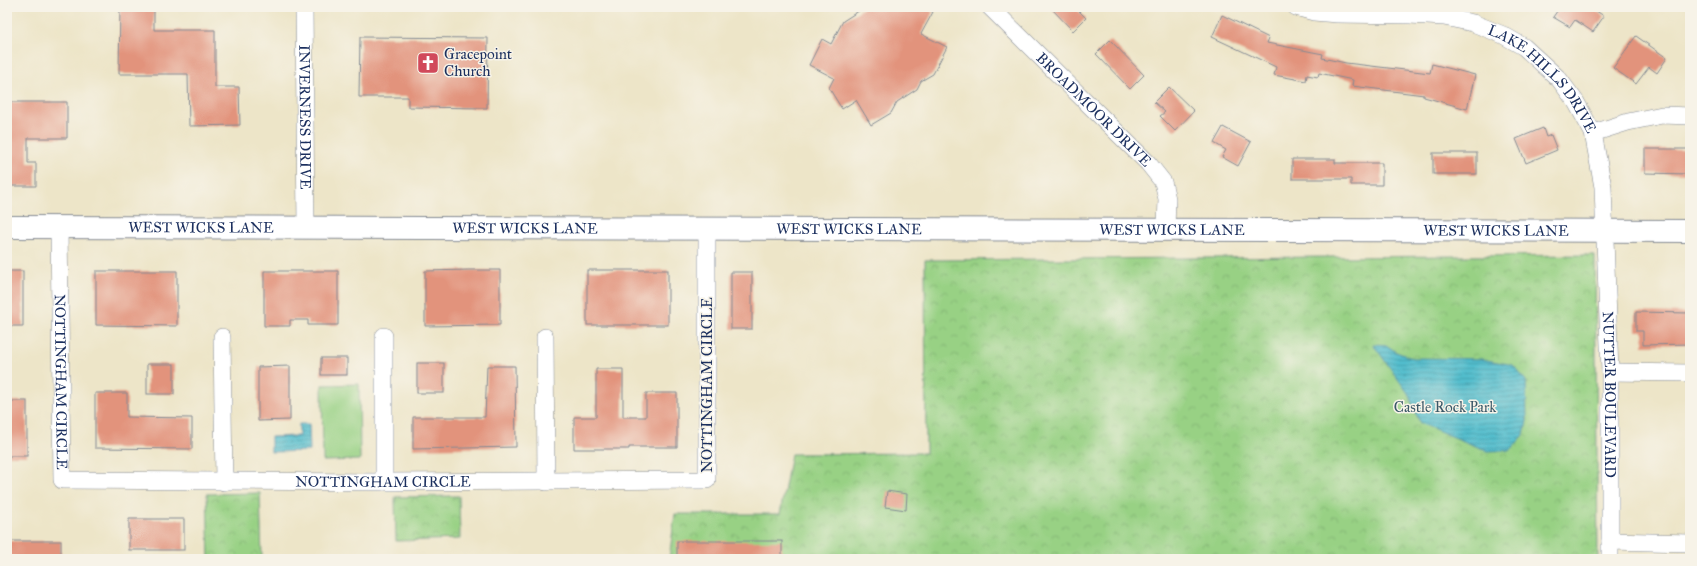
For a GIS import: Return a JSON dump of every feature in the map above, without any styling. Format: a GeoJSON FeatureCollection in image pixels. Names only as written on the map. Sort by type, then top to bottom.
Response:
{"type":"FeatureCollection","features":[{"type":"Feature","properties":{"kind":"main road","name":"WEST WICKS LANE"},"geometry":{"type":"LineString","coordinates":[[7,227],[707,229],[1166,228],[1690,231]]}},
{"type":"Feature","properties":{"kind":"street","name":"INVERNESS DRIVE"},"geometry":{"type":"LineString","coordinates":[[304,7],[306,228]]}},
{"type":"Feature","properties":{"kind":"street","name":"BROADMOOR DRIVE"},"geometry":{"type":"LineString","coordinates":[[990,7],[1148,163],[1164,187],[1167,199],[1166,228]]}},
{"type":"Feature","properties":{"kind":"street","name":"LAKE HILLS DRIVE"},"geometry":{"type":"LineString","coordinates":[[1296,7],[1314,12],[1337,14],[1444,17],[1473,23],[1503,35],[1524,47],[1559,79],[1576,102],[1593,133],[1604,187],[1605,230]]}},
{"type":"Feature","properties":{"kind":"street"},"geometry":{"type":"LineString","coordinates":[[1593,133],[1628,122],[1662,116],[1690,116]]}},
{"type":"Feature","properties":{"kind":"street","name":"NOTTINGHAM CIRCLE"},"geometry":{"type":"LineString","coordinates":[[60,227],[62,480],[224,482],[546,482],[708,480],[707,229]]}},
{"type":"Feature","properties":{"kind":"street","name":"NUTTER BOULEVARD"},"geometry":{"type":"LineString","coordinates":[[1605,230],[1610,372],[1610,559]]}},
{"type":"Feature","properties":{"kind":"street"},"geometry":{"type":"LineString","coordinates":[[384,336],[384,482]]}},
{"type":"Feature","properties":{"kind":"street"},"geometry":{"type":"LineString","coordinates":[[222,337],[224,482]]}},
{"type":"Feature","properties":{"kind":"street"},"geometry":{"type":"LineString","coordinates":[[545,337],[546,482]]}},
{"type":"Feature","properties":{"kind":"street"},"geometry":{"type":"LineString","coordinates":[[1610,372],[1690,373]]}},
{"type":"Feature","properties":{"kind":"street"},"geometry":{"type":"LineString","coordinates":[[1610,541],[1690,543]]}},
{"type":"Feature","properties":{"kind":"green space","name":"Castle Rock Park"},"geometry":{"type":"Polygon","coordinates":[[[1595,255],[1598,559],[669,559],[675,514],[780,514],[791,454],[926,453],[925,260],[1595,255]]]}},
{"type":"Feature","properties":{"kind":"green space"},"geometry":{"type":"Polygon","coordinates":[[[359,384],[360,460],[323,461],[322,385],[359,384]]]}},
{"type":"Feature","properties":{"kind":"green space"},"geometry":{"type":"Polygon","coordinates":[[[260,493],[262,559],[209,559],[207,494],[260,493]]]}},
{"type":"Feature","properties":{"kind":"green space"},"geometry":{"type":"Polygon","coordinates":[[[459,496],[460,539],[396,541],[395,497],[459,496]]]}},
{"type":"Feature","properties":{"kind":"water"},"geometry":{"type":"Polygon","coordinates":[[[1373,344],[1386,345],[1396,352],[1412,358],[1481,359],[1513,365],[1526,381],[1527,421],[1524,435],[1510,450],[1488,451],[1420,423],[1408,393],[1373,344]]]}},
{"type":"Feature","properties":{"kind":"water"},"geometry":{"type":"Polygon","coordinates":[[[299,424],[309,424],[310,451],[271,452],[271,437],[299,436],[299,424]]]}},
{"type":"Feature","properties":{"kind":"building"},"geometry":{"type":"Polygon","coordinates":[[[120,7],[154,7],[154,30],[215,30],[215,87],[239,87],[240,125],[189,126],[188,74],[119,74],[120,7]]]}},
{"type":"Feature","properties":{"kind":"building"},"geometry":{"type":"Polygon","coordinates":[[[865,7],[924,7],[933,12],[921,34],[947,47],[933,74],[921,81],[917,89],[897,102],[891,113],[871,125],[856,100],[842,109],[829,88],[834,78],[809,65],[822,39],[831,44],[843,21],[865,7]]]}},
{"type":"Feature","properties":{"kind":"building"},"geometry":{"type":"Polygon","coordinates":[[[1050,7],[1075,7],[1086,18],[1073,31],[1050,7]]]}},
{"type":"Feature","properties":{"kind":"building"},"geometry":{"type":"Polygon","coordinates":[[[1560,7],[1590,7],[1604,16],[1593,32],[1575,20],[1570,27],[1553,17],[1560,7]]]}},
{"type":"Feature","properties":{"kind":"building"},"geometry":{"type":"Polygon","coordinates":[[[1222,15],[1269,38],[1267,43],[1323,54],[1322,58],[1346,63],[1430,73],[1432,64],[1475,75],[1467,109],[1424,97],[1424,95],[1352,86],[1353,80],[1319,73],[1318,77],[1307,75],[1306,81],[1274,75],[1276,67],[1212,37],[1222,15]]]}},
{"type":"Feature","properties":{"kind":"building"},"geometry":{"type":"Polygon","coordinates":[[[1636,36],[1667,58],[1657,73],[1649,67],[1636,84],[1613,68],[1636,36]]]}},
{"type":"Feature","properties":{"kind":"building"},"geometry":{"type":"Polygon","coordinates":[[[360,37],[488,38],[487,108],[408,107],[408,97],[359,97],[360,37]]]}},
{"type":"Feature","properties":{"kind":"building"},"geometry":{"type":"Polygon","coordinates":[[[1110,40],[1144,75],[1130,89],[1096,54],[1110,40]]]}},
{"type":"Feature","properties":{"kind":"building"},"geometry":{"type":"Polygon","coordinates":[[[1169,87],[1194,111],[1175,131],[1160,116],[1165,112],[1154,102],[1169,87]]]}},
{"type":"Feature","properties":{"kind":"building"},"geometry":{"type":"Polygon","coordinates":[[[7,102],[67,102],[67,138],[28,138],[28,163],[36,163],[36,186],[10,186],[10,157],[7,157],[7,102]]]}},
{"type":"Feature","properties":{"kind":"building"},"geometry":{"type":"Polygon","coordinates":[[[1223,127],[1251,142],[1238,166],[1222,157],[1226,150],[1214,143],[1223,127]]]}},
{"type":"Feature","properties":{"kind":"building"},"geometry":{"type":"Polygon","coordinates":[[[1543,128],[1546,137],[1551,135],[1557,150],[1526,163],[1516,139],[1543,128]]]}},
{"type":"Feature","properties":{"kind":"building"},"geometry":{"type":"Polygon","coordinates":[[[1645,149],[1690,149],[1690,174],[1645,173],[1645,149]]]}},
{"type":"Feature","properties":{"kind":"building"},"geometry":{"type":"Polygon","coordinates":[[[1433,153],[1477,153],[1477,174],[1433,174],[1433,153]]]}},
{"type":"Feature","properties":{"kind":"building"},"geometry":{"type":"Polygon","coordinates":[[[1292,159],[1335,159],[1335,163],[1382,163],[1382,185],[1351,185],[1351,179],[1292,179],[1292,159]]]}},
{"type":"Feature","properties":{"kind":"building"},"geometry":{"type":"Polygon","coordinates":[[[500,270],[500,325],[425,326],[425,271],[500,270]]]}},
{"type":"Feature","properties":{"kind":"building"},"geometry":{"type":"Polygon","coordinates":[[[587,270],[668,270],[668,325],[587,325],[587,270]]]}},
{"type":"Feature","properties":{"kind":"building"},"geometry":{"type":"Polygon","coordinates":[[[7,271],[23,271],[23,326],[7,326],[7,271]]]}},
{"type":"Feature","properties":{"kind":"building"},"geometry":{"type":"Polygon","coordinates":[[[96,271],[177,271],[177,326],[96,325],[96,271]]]}},
{"type":"Feature","properties":{"kind":"building"},"geometry":{"type":"Polygon","coordinates":[[[264,271],[338,271],[338,325],[308,325],[308,320],[290,320],[290,326],[264,326],[264,271]]]}},
{"type":"Feature","properties":{"kind":"building"},"geometry":{"type":"Polygon","coordinates":[[[731,272],[752,272],[752,329],[731,329],[731,272]]]}},
{"type":"Feature","properties":{"kind":"building"},"geometry":{"type":"Polygon","coordinates":[[[1636,312],[1690,313],[1690,344],[1643,345],[1643,331],[1636,331],[1636,312]]]}},
{"type":"Feature","properties":{"kind":"building"},"geometry":{"type":"Polygon","coordinates":[[[321,358],[347,358],[347,375],[321,375],[321,358]]]}},
{"type":"Feature","properties":{"kind":"building"},"geometry":{"type":"Polygon","coordinates":[[[417,363],[444,363],[444,393],[417,393],[417,363]]]}},
{"type":"Feature","properties":{"kind":"building"},"geometry":{"type":"Polygon","coordinates":[[[147,364],[174,364],[174,394],[147,394],[147,364]]]}},
{"type":"Feature","properties":{"kind":"building"},"geometry":{"type":"Polygon","coordinates":[[[290,366],[290,420],[258,421],[258,367],[290,366]]]}},
{"type":"Feature","properties":{"kind":"building"},"geometry":{"type":"Polygon","coordinates":[[[487,366],[515,366],[516,447],[413,449],[413,417],[485,417],[487,366]]]}},
{"type":"Feature","properties":{"kind":"building"},"geometry":{"type":"Polygon","coordinates":[[[596,369],[623,369],[623,417],[646,417],[646,393],[677,393],[677,447],[574,449],[574,417],[596,417],[596,369]]]}},
{"type":"Feature","properties":{"kind":"building"},"geometry":{"type":"Polygon","coordinates":[[[95,393],[127,393],[127,417],[192,418],[192,449],[95,448],[95,393]]]}},
{"type":"Feature","properties":{"kind":"building"},"geometry":{"type":"Polygon","coordinates":[[[7,401],[27,401],[27,456],[7,456],[7,401]]]}},
{"type":"Feature","properties":{"kind":"building"},"geometry":{"type":"Polygon","coordinates":[[[887,491],[907,494],[906,510],[885,507],[887,491]]]}},
{"type":"Feature","properties":{"kind":"building"},"geometry":{"type":"Polygon","coordinates":[[[129,519],[184,519],[184,550],[129,550],[129,519]]]}},
{"type":"Feature","properties":{"kind":"building"},"geometry":{"type":"Polygon","coordinates":[[[7,541],[61,541],[61,558],[7,558],[7,541]]]}},
{"type":"Feature","properties":{"kind":"building"},"geometry":{"type":"Polygon","coordinates":[[[677,541],[782,541],[782,558],[677,558],[677,541]]]}},
{"type":"Feature","properties":{"kind":"place","name":"Gracepoint Church"},"geometry":{"type":"Point","coordinates":[428,63]}}]}
